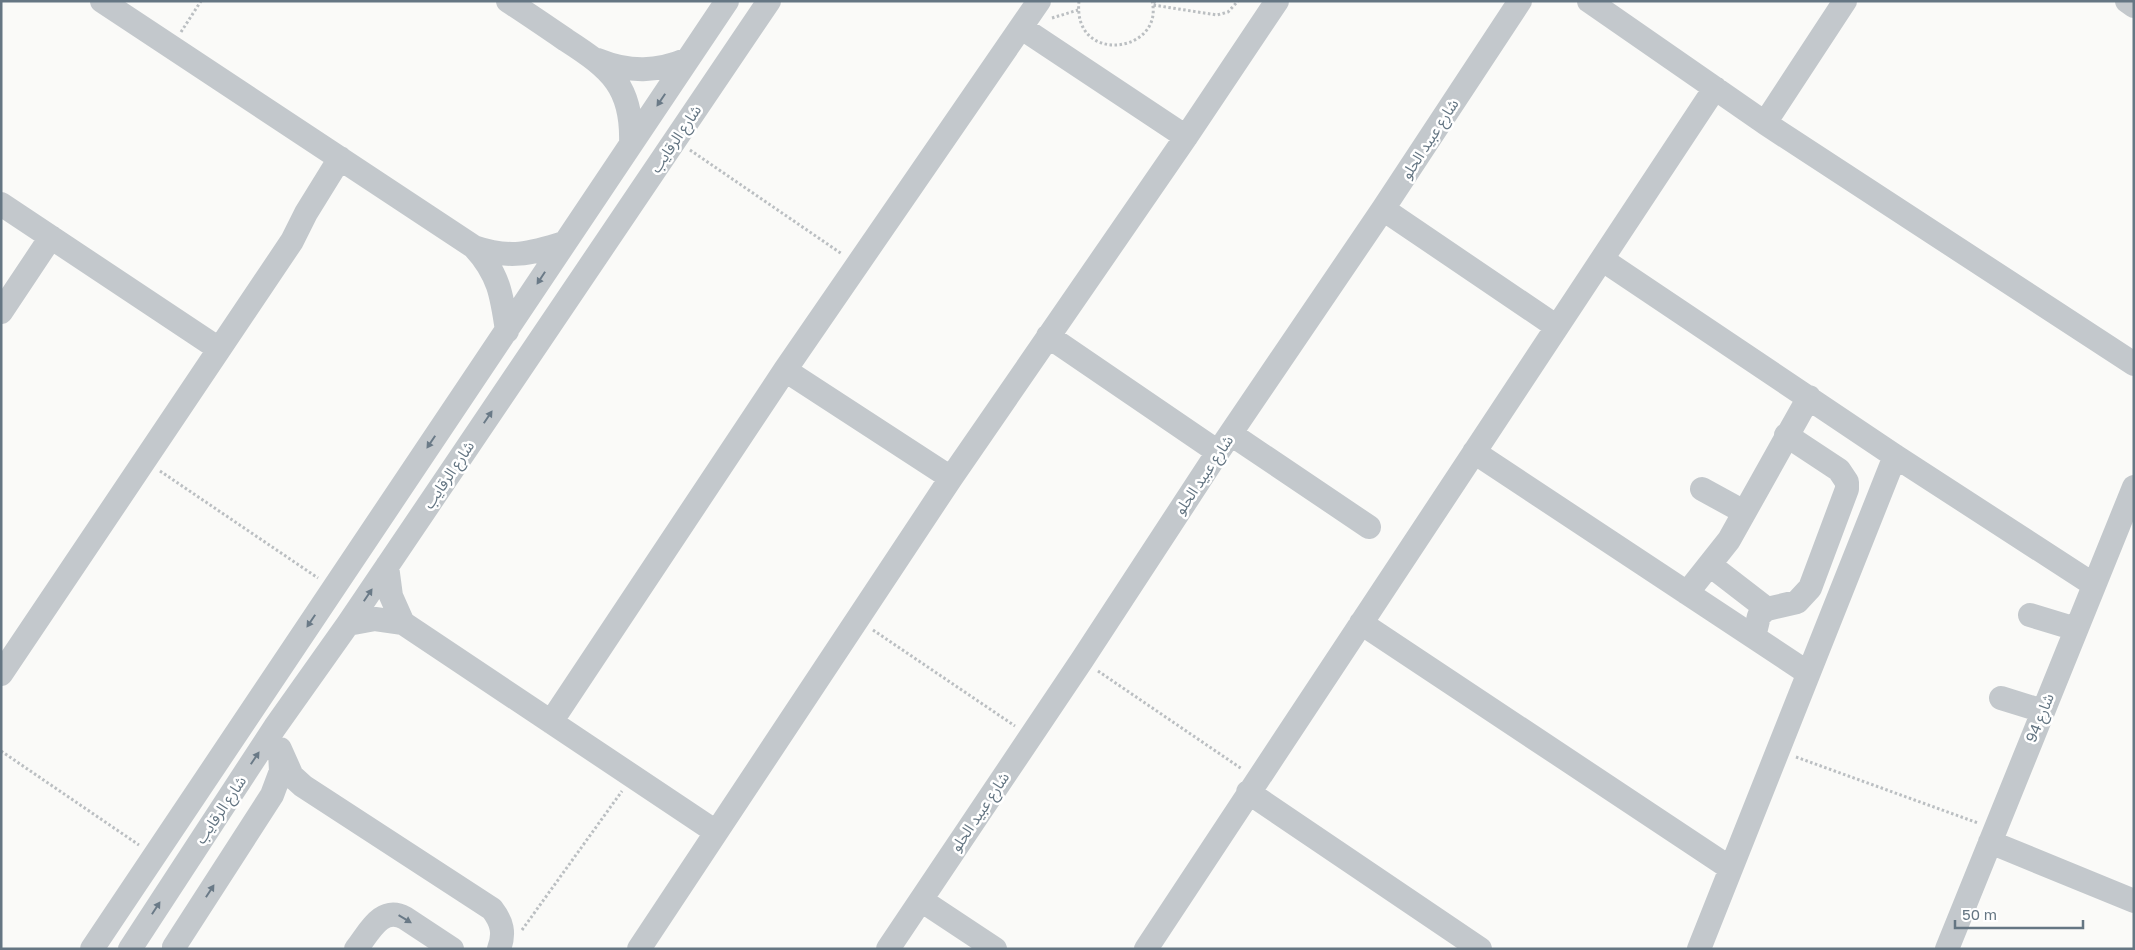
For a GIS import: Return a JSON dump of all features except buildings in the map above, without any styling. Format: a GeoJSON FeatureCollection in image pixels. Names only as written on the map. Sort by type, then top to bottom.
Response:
{"type":"FeatureCollection","features":[{"type":"Feature","properties":{"kind":"street"},"geometry":{"type":"LineString","coordinates":[[102,1],[474,247],[498,254],[523,254],[564,243]]}},
{"type":"Feature","properties":{"kind":"street"},"geometry":{"type":"LineString","coordinates":[[508,1],[597,60],[610,73],[621,88],[628,106],[632,125],[631,144]]}},
{"type":"Feature","properties":{"kind":"street","name":"شارع الرقايب"},"geometry":{"type":"LineString","coordinates":[[92,949],[727,1]]}},
{"type":"Feature","properties":{"kind":"street","name":"شارع الرقايب"},"geometry":{"type":"LineString","coordinates":[[130,949],[278,738],[348,624],[769,1]]}},
{"type":"Feature","properties":{"kind":"street"},"geometry":{"type":"LineString","coordinates":[[551,722],[785,370],[1040,1]]}},
{"type":"Feature","properties":{"kind":"street"},"geometry":{"type":"LineString","coordinates":[[639,949],[951,478],[1186,137],[1276,1]]}},
{"type":"Feature","properties":{"kind":"street","name":"شارع عبيد الحلو"},"geometry":{"type":"LineString","coordinates":[[888,949],[1520,1]]}},
{"type":"Feature","properties":{"kind":"street"},"geometry":{"type":"LineString","coordinates":[[1589,1],[1765,123],[2134,364]]}},
{"type":"Feature","properties":{"kind":"street"},"geometry":{"type":"LineString","coordinates":[[1765,123],[1845,1]]}},
{"type":"Feature","properties":{"kind":"street"},"geometry":{"type":"LineString","coordinates":[[2127,1],[2134,6]]}},
{"type":"Feature","properties":{"kind":"street"},"geometry":{"type":"LineString","coordinates":[[1022,28],[1186,137]]}},
{"type":"Feature","properties":{"kind":"street"},"geometry":{"type":"LineString","coordinates":[[597,60],[633,70],[652,70],[688,59]]}},
{"type":"Feature","properties":{"kind":"street"},"geometry":{"type":"LineString","coordinates":[[1146,949],[1252,785],[1603,260],[1715,88]]}},
{"type":"Feature","properties":{"kind":"street"},"geometry":{"type":"LineString","coordinates":[[1,674],[292,241],[306,213],[346,162]]}},
{"type":"Feature","properties":{"kind":"street"},"geometry":{"type":"LineString","coordinates":[[1,204],[219,349]]}},
{"type":"Feature","properties":{"kind":"street"},"geometry":{"type":"LineString","coordinates":[[1383,209],[1557,327]]}},
{"type":"Feature","properties":{"kind":"street"},"geometry":{"type":"LineString","coordinates":[[1,312],[52,238]]}},
{"type":"Feature","properties":{"kind":"street"},"geometry":{"type":"LineString","coordinates":[[474,247],[493,271],[499,286],[507,331]]}},
{"type":"Feature","properties":{"kind":"street"},"geometry":{"type":"LineString","coordinates":[[1603,260],[1895,456],[2094,585]]}},
{"type":"Feature","properties":{"kind":"street"},"geometry":{"type":"LineString","coordinates":[[1048,336],[1369,527]]}},
{"type":"Feature","properties":{"kind":"street"},"geometry":{"type":"LineString","coordinates":[[785,370],[951,478]]}},
{"type":"Feature","properties":{"kind":"street"},"geometry":{"type":"LineString","coordinates":[[1687,593],[1729,540],[1786,435],[1809,398]]}},
{"type":"Feature","properties":{"kind":"street"},"geometry":{"type":"LineString","coordinates":[[1754,637],[1759,616],[1767,609],[1797,602],[1807,594],[1847,489],[1847,482],[1839,470],[1786,435]]}},
{"type":"Feature","properties":{"kind":"street"},"geometry":{"type":"LineString","coordinates":[[1474,452],[1808,673]]}},
{"type":"Feature","properties":{"kind":"street"},"geometry":{"type":"LineString","coordinates":[[1699,949],[1895,456]]}},
{"type":"Feature","properties":{"kind":"street","name":"شارع 94"},"geometry":{"type":"LineString","coordinates":[[1947,949],[2134,486]]}},
{"type":"Feature","properties":{"kind":"street"},"geometry":{"type":"LineString","coordinates":[[1702,489],[1744,512]]}},
{"type":"Feature","properties":{"kind":"street"},"geometry":{"type":"LineString","coordinates":[[1710,565],[1767,609]]}},
{"type":"Feature","properties":{"kind":"street"},"geometry":{"type":"LineString","coordinates":[[388,566],[391,596],[403,623]]}},
{"type":"Feature","properties":{"kind":"street"},"geometry":{"type":"LineString","coordinates":[[2030,615],[2076,629]]}},
{"type":"Feature","properties":{"kind":"street"},"geometry":{"type":"LineString","coordinates":[[348,624],[376,619],[403,623],[716,832]]}},
{"type":"Feature","properties":{"kind":"street"},"geometry":{"type":"LineString","coordinates":[[1361,623],[1730,868]]}},
{"type":"Feature","properties":{"kind":"street"},"geometry":{"type":"LineString","coordinates":[[2000,698],[2043,711]]}},
{"type":"Feature","properties":{"kind":"street"},"geometry":{"type":"LineString","coordinates":[[278,738],[292,776],[303,786],[492,910],[502,927],[501,943]]}},
{"type":"Feature","properties":{"kind":"street"},"geometry":{"type":"LineString","coordinates":[[139,949],[154,946],[176,948],[272,795],[281,771],[278,738]]}},
{"type":"Feature","properties":{"kind":"street"},"geometry":{"type":"LineString","coordinates":[[1252,785],[1480,949]]}},
{"type":"Feature","properties":{"kind":"street"},"geometry":{"type":"LineString","coordinates":[[272,795],[282,789],[315,794]]}},
{"type":"Feature","properties":{"kind":"street"},"geometry":{"type":"LineString","coordinates":[[1993,836],[2134,901]]}},
{"type":"Feature","properties":{"kind":"street"},"geometry":{"type":"LineString","coordinates":[[920,900],[996,949]]}},
{"type":"Feature","properties":{"kind":"street"},"geometry":{"type":"LineString","coordinates":[[356,949],[377,922],[383,916],[390,914],[405,918],[442,947]]}},
{"type":"Feature","properties":{"kind":"path"},"geometry":{"type":"LineString","coordinates":[[171,47],[201,1]]}},
{"type":"Feature","properties":{"kind":"path"},"geometry":{"type":"LineString","coordinates":[[1079,1],[1080,20],[1087,33],[1098,42],[1117,46],[1127,44],[1144,33],[1151,20],[1153,2],[1217,15],[1228,12],[1238,1]]}},
{"type":"Feature","properties":{"kind":"path"},"geometry":{"type":"LineString","coordinates":[[675,140],[858,264]]}},
{"type":"Feature","properties":{"kind":"path"},"geometry":{"type":"LineString","coordinates":[[144,460],[333,588]]}},
{"type":"Feature","properties":{"kind":"path"},"geometry":{"type":"LineString","coordinates":[[858,620],[1030,737]]}},
{"type":"Feature","properties":{"kind":"path"},"geometry":{"type":"LineString","coordinates":[[1082,660],[1252,785]]}},
{"type":"Feature","properties":{"kind":"path"},"geometry":{"type":"LineString","coordinates":[[1777,750],[1993,836]]}},
{"type":"Feature","properties":{"kind":"path"},"geometry":{"type":"LineString","coordinates":[[1,751],[154,855]]}},
{"type":"Feature","properties":{"kind":"path"},"geometry":{"type":"LineString","coordinates":[[501,943],[529,923],[632,776]]}}]}
